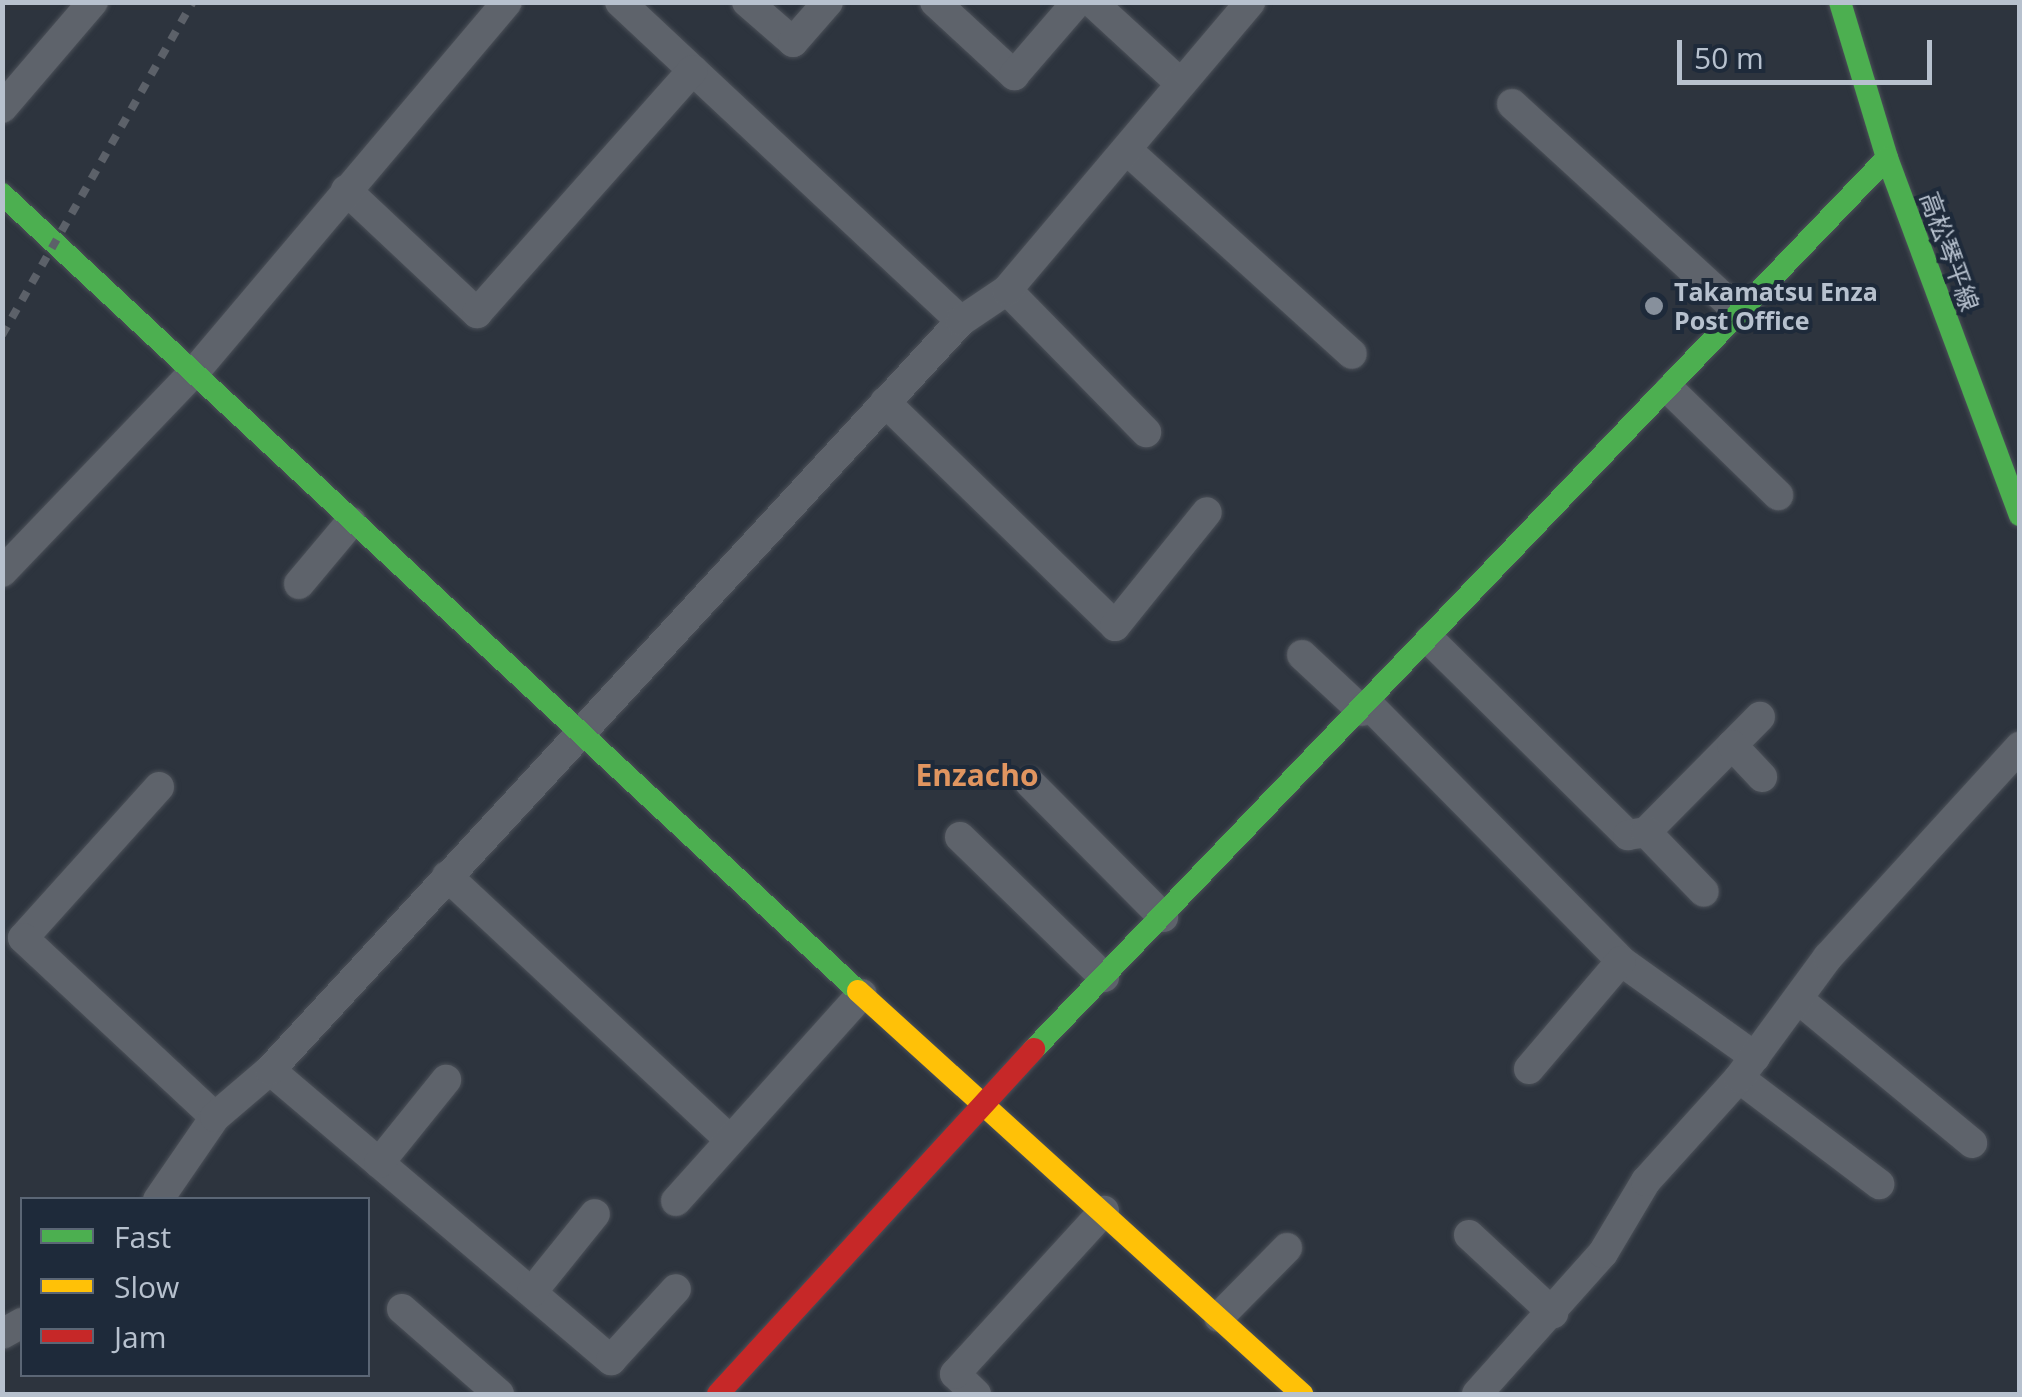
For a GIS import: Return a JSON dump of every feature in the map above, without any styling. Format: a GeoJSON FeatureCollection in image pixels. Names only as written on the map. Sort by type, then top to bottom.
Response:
{"type":"FeatureCollection","features":[{"type":"Feature","properties":{"kind":"street"},"geometry":{"type":"LineString","coordinates":[[2,108],[93,2]]}},
{"type":"Feature","properties":{"kind":"street"},"geometry":{"type":"LineString","coordinates":[[2,572],[197,369],[507,2]]}},
{"type":"Feature","properties":{"kind":"street"},"geometry":{"type":"LineString","coordinates":[[620,2],[960,321]]}},
{"type":"Feature","properties":{"kind":"street"},"geometry":{"type":"LineString","coordinates":[[748,2],[794,42],[828,2]]}},
{"type":"Feature","properties":{"kind":"street"},"geometry":{"type":"LineString","coordinates":[[935,2],[1014,75],[1096,5],[1179,82]]}},
{"type":"Feature","properties":{"kind":"street"},"geometry":{"type":"LineString","coordinates":[[160,1197],[214,1117],[270,1070],[960,321],[1006,290],[1250,2]]}},
{"type":"Feature","properties":{"kind":"street","name":"高松琴平線"},"geometry":{"type":"LineString","coordinates":[[1840,2],[1887,158],[2020,515]]}},
{"type":"Feature","properties":{"kind":"street"},"geometry":{"type":"LineString","coordinates":[[346,190],[476,313],[693,70]]}},
{"type":"Feature","properties":{"kind":"street"},"geometry":{"type":"LineString","coordinates":[[1512,104],[1742,316]]}},
{"type":"Feature","properties":{"kind":"street"},"geometry":{"type":"LineString","coordinates":[[1128,150],[1352,354]]}},
{"type":"Feature","properties":{"kind":"street"},"geometry":{"type":"LineString","coordinates":[[718,1394],[753,1363],[985,1100],[1742,316],[1887,158]]}},
{"type":"Feature","properties":{"kind":"street"},"geometry":{"type":"LineString","coordinates":[[2,194],[197,369],[576,736],[985,1100],[1302,1394]]}},
{"type":"Feature","properties":{"kind":"street"},"geometry":{"type":"LineString","coordinates":[[1006,290],[1146,432]]}},
{"type":"Feature","properties":{"kind":"street"},"geometry":{"type":"LineString","coordinates":[[1670,390],[1778,496]]}},
{"type":"Feature","properties":{"kind":"street"},"geometry":{"type":"LineString","coordinates":[[885,402],[1114,626],[1207,512]]}},
{"type":"Feature","properties":{"kind":"street"},"geometry":{"type":"LineString","coordinates":[[299,584],[351,522]]}},
{"type":"Feature","properties":{"kind":"street"},"geometry":{"type":"LineString","coordinates":[[1430,640],[1628,835],[1646,832],[1760,717]]}},
{"type":"Feature","properties":{"kind":"street"},"geometry":{"type":"LineString","coordinates":[[1302,655],[1365,708],[1621,961],[1879,1184]]}},
{"type":"Feature","properties":{"kind":"street"},"geometry":{"type":"LineString","coordinates":[[1732,746],[1762,777]]}},
{"type":"Feature","properties":{"kind":"street"},"geometry":{"type":"LineString","coordinates":[[1477,1394],[1603,1253],[1646,1181],[1747,1067],[1861,918],[2020,747]]}},
{"type":"Feature","properties":{"kind":"street"},"geometry":{"type":"LineString","coordinates":[[1030,783],[1164,917]]}},
{"type":"Feature","properties":{"kind":"street"},"geometry":{"type":"LineString","coordinates":[[159,787],[23,938],[214,1117]]}},
{"type":"Feature","properties":{"kind":"street"},"geometry":{"type":"LineString","coordinates":[[1646,832],[1704,892]]}},
{"type":"Feature","properties":{"kind":"street"},"geometry":{"type":"LineString","coordinates":[[960,837],[1104,977]]}},
{"type":"Feature","properties":{"kind":"street"},"geometry":{"type":"LineString","coordinates":[[447,876],[730,1140]]}},
{"type":"Feature","properties":{"kind":"street"},"geometry":{"type":"LineString","coordinates":[[1529,1069],[1621,961]]}},
{"type":"Feature","properties":{"kind":"street"},"geometry":{"type":"LineString","coordinates":[[676,1201],[862,994]]}},
{"type":"Feature","properties":{"kind":"street"},"geometry":{"type":"LineString","coordinates":[[1798,998],[1972,1143]]}},
{"type":"Feature","properties":{"kind":"street"},"geometry":{"type":"LineString","coordinates":[[270,1070],[611,1360],[676,1289]]}},
{"type":"Feature","properties":{"kind":"street"},"geometry":{"type":"LineString","coordinates":[[380,1163],[446,1080]]}},
{"type":"Feature","properties":{"kind":"street"},"geometry":{"type":"LineString","coordinates":[[976,1394],[954,1374],[1104,1210]]}},
{"type":"Feature","properties":{"kind":"street"},"geometry":{"type":"LineString","coordinates":[[532,1292],[595,1214]]}},
{"type":"Feature","properties":{"kind":"street"},"geometry":{"type":"LineString","coordinates":[[1469,1235],[1553,1312]]}},
{"type":"Feature","properties":{"kind":"street"},"geometry":{"type":"LineString","coordinates":[[1218,1317],[1287,1248]]}},
{"type":"Feature","properties":{"kind":"street"},"geometry":{"type":"LineString","coordinates":[[402,1308],[499,1394]]}},
{"type":"Feature","properties":{"kind":"railway"},"geometry":{"type":"LineString","coordinates":[[2,335],[193,2]]}},
{"type":"Feature","properties":{"kind":"traffic: fast"},"geometry":{"type":"LineString","coordinates":[[1840,2],[1887,158],[2020,515]]}},
{"type":"Feature","properties":{"kind":"traffic: fast"},"geometry":{"type":"LineString","coordinates":[[1034,1049],[1887,158]]}},
{"type":"Feature","properties":{"kind":"traffic: fast"},"geometry":{"type":"LineString","coordinates":[[2,194],[858,991]]}},
{"type":"Feature","properties":{"kind":"traffic: slow"},"geometry":{"type":"LineString","coordinates":[[858,991],[1302,1394]]}},
{"type":"Feature","properties":{"kind":"traffic: jam"},"geometry":{"type":"LineString","coordinates":[[718,1394],[1034,1049]]}},
{"type":"Feature","properties":{"kind":"place","name":"Takamatsu Enza Post Office"},"geometry":{"type":"Point","coordinates":[1654,306]}},
{"type":"Feature","properties":{"kind":"district","name":"Enzacho"},"geometry":{"type":"Point","coordinates":[977,775]}}]}
